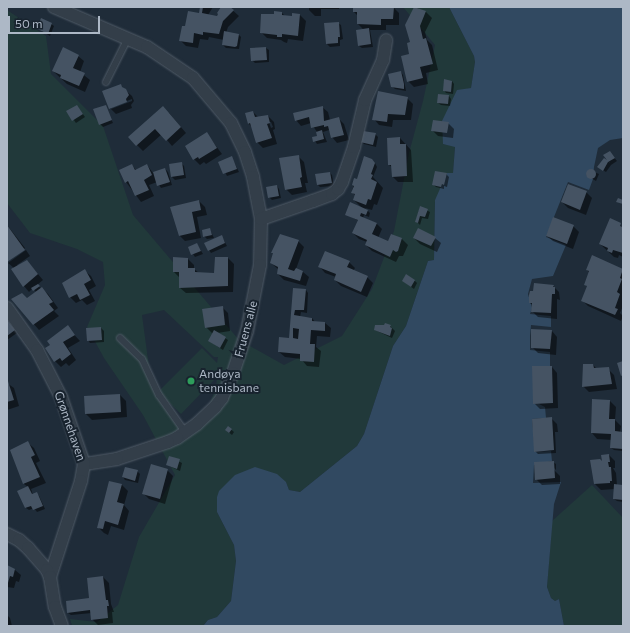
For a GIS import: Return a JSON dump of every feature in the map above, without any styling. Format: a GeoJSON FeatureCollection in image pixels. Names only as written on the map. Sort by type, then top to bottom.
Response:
{"type":"FeatureCollection","features":[{"type":"Feature","properties":{"kind":"street","name":"Fruens alle"},"geometry":{"type":"LineString","coordinates":[[54,7],[147,47],[172,62],[193,78],[231,123],[245,152],[253,177],[261,219],[258,279],[247,331],[238,359],[222,398],[215,407],[177,438],[146,451],[117,459],[84,464]]}},
{"type":"Feature","properties":{"kind":"street"},"geometry":{"type":"LineString","coordinates":[[261,219],[326,196],[338,189],[342,182],[354,147],[365,100],[383,60],[386,40]]}},
{"type":"Feature","properties":{"kind":"street","name":"Grønnehaven"},"geometry":{"type":"LineString","coordinates":[[7,308],[37,350],[61,396],[84,464],[81,481],[50,577]]}},
{"type":"Feature","properties":{"kind":"street"},"geometry":{"type":"LineString","coordinates":[[7,534],[19,540],[28,548],[50,577],[56,607],[62,626]]}},
{"type":"Feature","properties":{"kind":"lane"},"geometry":{"type":"LineString","coordinates":[[106,82],[128,38]]}},
{"type":"Feature","properties":{"kind":"lane"},"geometry":{"type":"LineString","coordinates":[[120,338],[142,359],[159,395],[185,432]]}},
{"type":"Feature","properties":{"kind":"green space"},"geometry":{"type":"Polygon","coordinates":[[[403,7],[449,7],[474,56],[475,62],[471,88],[462,90],[443,144],[455,146],[453,173],[435,200],[434,260],[428,261],[406,326],[393,346],[364,434],[357,446],[300,492],[289,490],[286,482],[217,512],[234,545],[236,561],[231,601],[217,617],[208,620],[203,626],[72,626],[70,619],[97,622],[118,605],[139,537],[175,475],[143,415],[104,358],[87,327],[105,285],[103,262],[77,249],[30,233],[7,203],[7,10],[46,36],[51,74],[103,126],[133,215],[239,340],[284,365],[342,336],[372,289],[394,231],[409,153],[423,101],[435,45],[403,7]],[[164,310],[142,315],[151,382],[178,426],[203,420],[216,388],[217,377],[181,414],[158,392],[202,348],[217,363],[218,357],[214,357],[164,310]]]}},
{"type":"Feature","properties":{"kind":"green space"},"geometry":{"type":"Polygon","coordinates":[[[592,485],[623,518],[623,626],[564,626],[559,599],[555,601],[551,598],[547,587],[552,521],[592,485]]]}},
{"type":"Feature","properties":{"kind":"water"},"geometry":{"type":"Polygon","coordinates":[[[449,7],[623,7],[623,138],[610,140],[598,148],[593,179],[589,190],[568,182],[546,237],[566,245],[553,276],[532,279],[528,294],[532,308],[530,314],[551,316],[551,327],[531,325],[530,350],[550,352],[550,366],[533,366],[533,401],[545,407],[546,418],[532,419],[535,452],[551,451],[552,461],[534,465],[533,483],[561,482],[554,504],[547,587],[551,598],[555,601],[559,599],[564,626],[203,626],[208,620],[217,617],[231,601],[236,561],[234,545],[217,512],[217,497],[219,491],[235,475],[255,467],[277,474],[286,482],[289,490],[300,492],[357,446],[364,434],[393,346],[406,326],[428,261],[434,260],[435,200],[447,173],[453,173],[455,147],[443,144],[442,121],[457,90],[471,88],[475,62],[474,56],[449,7]]]}},
{"type":"Feature","properties":{"kind":"building"},"geometry":{"type":"Polygon","coordinates":[[[200,7],[203,7],[202,13],[217,16],[217,13],[221,7],[230,7],[234,10],[223,21],[219,34],[203,32],[203,35],[194,33],[193,43],[179,41],[182,26],[185,26],[188,11],[199,13],[200,7]]]}},
{"type":"Feature","properties":{"kind":"building"},"geometry":{"type":"Polygon","coordinates":[[[353,7],[394,7],[393,19],[381,19],[381,25],[357,24],[357,12],[353,12],[353,7]]]}},
{"type":"Feature","properties":{"kind":"building"},"geometry":{"type":"Polygon","coordinates":[[[414,7],[426,11],[420,26],[423,39],[426,38],[433,64],[420,67],[423,78],[407,82],[401,56],[409,54],[407,43],[410,42],[405,25],[414,7]]]}},
{"type":"Feature","properties":{"kind":"building"},"geometry":{"type":"Polygon","coordinates":[[[274,11],[282,12],[282,15],[292,16],[292,13],[300,14],[298,36],[282,34],[282,37],[277,37],[277,35],[260,33],[261,14],[274,14],[274,11]]]}},
{"type":"Feature","properties":{"kind":"building"},"geometry":{"type":"Polygon","coordinates":[[[41,18],[52,23],[48,34],[37,29],[41,18]]]}},
{"type":"Feature","properties":{"kind":"building"},"geometry":{"type":"Polygon","coordinates":[[[339,22],[340,37],[338,37],[338,43],[326,44],[324,23],[339,22]]]}},
{"type":"Feature","properties":{"kind":"building"},"geometry":{"type":"Polygon","coordinates":[[[369,28],[371,44],[358,46],[356,30],[369,28]]]}},
{"type":"Feature","properties":{"kind":"building"},"geometry":{"type":"Polygon","coordinates":[[[224,31],[239,34],[237,46],[222,45],[224,31]]]}},
{"type":"Feature","properties":{"kind":"building"},"geometry":{"type":"Polygon","coordinates":[[[63,47],[79,55],[73,68],[85,73],[79,86],[60,78],[61,75],[52,71],[63,47]]]}},
{"type":"Feature","properties":{"kind":"building"},"geometry":{"type":"Polygon","coordinates":[[[266,47],[267,60],[251,61],[250,48],[266,47]]]}},
{"type":"Feature","properties":{"kind":"building"},"geometry":{"type":"Polygon","coordinates":[[[401,71],[404,89],[391,87],[388,74],[401,71]]]}},
{"type":"Feature","properties":{"kind":"building"},"geometry":{"type":"Polygon","coordinates":[[[444,79],[452,81],[451,92],[443,91],[444,79]]]}},
{"type":"Feature","properties":{"kind":"building"},"geometry":{"type":"Polygon","coordinates":[[[121,84],[129,95],[126,99],[127,102],[109,109],[102,91],[121,84]]]}},
{"type":"Feature","properties":{"kind":"building"},"geometry":{"type":"Polygon","coordinates":[[[378,91],[408,97],[405,115],[388,114],[387,122],[372,120],[378,91]]]}},
{"type":"Feature","properties":{"kind":"building"},"geometry":{"type":"Polygon","coordinates":[[[438,94],[449,95],[448,104],[437,103],[438,94]]]}},
{"type":"Feature","properties":{"kind":"building"},"geometry":{"type":"Polygon","coordinates":[[[77,105],[83,114],[72,121],[66,111],[77,105]]]}},
{"type":"Feature","properties":{"kind":"building"},"geometry":{"type":"Polygon","coordinates":[[[106,105],[112,120],[99,125],[93,109],[106,105]]]}},
{"type":"Feature","properties":{"kind":"building"},"geometry":{"type":"Polygon","coordinates":[[[163,106],[181,127],[166,141],[155,129],[136,146],[128,137],[163,106]]]}},
{"type":"Feature","properties":{"kind":"building"},"geometry":{"type":"Polygon","coordinates":[[[323,106],[324,121],[339,117],[344,135],[331,138],[328,126],[324,127],[324,125],[311,128],[309,117],[295,121],[293,113],[323,106]]]}},
{"type":"Feature","properties":{"kind":"building"},"geometry":{"type":"Polygon","coordinates":[[[253,111],[255,117],[268,115],[270,123],[267,124],[272,138],[256,143],[250,123],[248,124],[245,113],[253,111]]]}},
{"type":"Feature","properties":{"kind":"building"},"geometry":{"type":"Polygon","coordinates":[[[433,120],[449,122],[447,133],[431,131],[433,120]]]}},
{"type":"Feature","properties":{"kind":"building"},"geometry":{"type":"Polygon","coordinates":[[[322,130],[324,139],[313,142],[312,137],[317,136],[316,132],[322,130]]]}},
{"type":"Feature","properties":{"kind":"building"},"geometry":{"type":"Polygon","coordinates":[[[363,131],[376,133],[373,145],[360,142],[363,131]]]}},
{"type":"Feature","properties":{"kind":"building"},"geometry":{"type":"Polygon","coordinates":[[[207,132],[217,148],[199,159],[198,157],[193,160],[185,146],[207,132]]]}},
{"type":"Feature","properties":{"kind":"building"},"geometry":{"type":"Polygon","coordinates":[[[400,137],[400,144],[406,144],[407,176],[392,177],[391,165],[388,165],[387,138],[400,137]]]}},
{"type":"Feature","properties":{"kind":"building"},"geometry":{"type":"Polygon","coordinates":[[[610,151],[615,158],[608,162],[603,171],[597,167],[604,158],[607,160],[603,155],[610,151]]]}},
{"type":"Feature","properties":{"kind":"building"},"geometry":{"type":"Polygon","coordinates":[[[299,155],[302,187],[285,190],[279,158],[299,155]]]}},
{"type":"Feature","properties":{"kind":"building"},"geometry":{"type":"Polygon","coordinates":[[[232,156],[237,169],[223,174],[218,162],[232,156]]]}},
{"type":"Feature","properties":{"kind":"building"},"geometry":{"type":"Polygon","coordinates":[[[364,156],[372,159],[375,163],[371,174],[373,175],[371,179],[377,182],[371,200],[368,199],[366,205],[353,200],[355,194],[351,193],[354,186],[352,185],[354,178],[357,179],[364,156]]]}},
{"type":"Feature","properties":{"kind":"building"},"geometry":{"type":"Polygon","coordinates":[[[182,162],[184,175],[171,177],[169,164],[182,162]]]}},
{"type":"Feature","properties":{"kind":"building"},"geometry":{"type":"Polygon","coordinates":[[[132,164],[135,170],[147,164],[152,175],[144,180],[149,190],[135,196],[128,181],[125,183],[119,170],[132,164]]]}},
{"type":"Feature","properties":{"kind":"building"},"geometry":{"type":"Polygon","coordinates":[[[165,168],[170,182],[157,186],[153,172],[165,168]]]}},
{"type":"Feature","properties":{"kind":"building"},"geometry":{"type":"Polygon","coordinates":[[[591,169],[596,174],[591,179],[586,174],[591,169]]]}},
{"type":"Feature","properties":{"kind":"building"},"geometry":{"type":"Polygon","coordinates":[[[435,171],[447,173],[444,185],[442,184],[441,187],[432,185],[435,171]]]}},
{"type":"Feature","properties":{"kind":"building"},"geometry":{"type":"Polygon","coordinates":[[[330,172],[332,183],[317,185],[315,174],[330,172]]]}},
{"type":"Feature","properties":{"kind":"building"},"geometry":{"type":"Polygon","coordinates":[[[568,184],[587,191],[580,210],[561,202],[568,184]]]}},
{"type":"Feature","properties":{"kind":"building"},"geometry":{"type":"Polygon","coordinates":[[[277,185],[279,196],[268,198],[266,187],[277,185]]]}},
{"type":"Feature","properties":{"kind":"building"},"geometry":{"type":"Polygon","coordinates":[[[618,198],[623,200],[623,204],[616,202],[618,198]]]}},
{"type":"Feature","properties":{"kind":"building"},"geometry":{"type":"Polygon","coordinates":[[[199,200],[201,210],[192,212],[196,232],[179,236],[170,207],[199,200]]]}},
{"type":"Feature","properties":{"kind":"building"},"geometry":{"type":"Polygon","coordinates":[[[350,202],[368,210],[366,215],[361,213],[360,216],[377,223],[372,234],[388,241],[391,234],[402,238],[398,251],[396,252],[393,250],[390,257],[365,245],[367,240],[352,233],[358,220],[345,215],[350,202]]]}},
{"type":"Feature","properties":{"kind":"building"},"geometry":{"type":"Polygon","coordinates":[[[420,206],[428,209],[425,217],[420,216],[418,223],[415,222],[420,206]]]}},
{"type":"Feature","properties":{"kind":"building"},"geometry":{"type":"Polygon","coordinates":[[[553,217],[574,225],[567,244],[546,236],[553,217]]]}},
{"type":"Feature","properties":{"kind":"building"},"geometry":{"type":"Polygon","coordinates":[[[610,218],[621,223],[620,226],[623,227],[623,253],[613,250],[612,253],[607,251],[608,248],[599,244],[610,218]]]}},
{"type":"Feature","properties":{"kind":"building"},"geometry":{"type":"Polygon","coordinates":[[[7,225],[25,250],[7,262],[7,225]]]}},
{"type":"Feature","properties":{"kind":"building"},"geometry":{"type":"Polygon","coordinates":[[[210,228],[212,235],[203,237],[202,230],[210,228]]]}},
{"type":"Feature","properties":{"kind":"building"},"geometry":{"type":"Polygon","coordinates":[[[418,228],[436,237],[431,246],[413,238],[418,228]]]}},
{"type":"Feature","properties":{"kind":"building"},"geometry":{"type":"Polygon","coordinates":[[[280,234],[299,240],[288,269],[294,271],[296,268],[303,271],[300,281],[277,274],[278,267],[270,263],[273,253],[271,253],[280,234]]]}},
{"type":"Feature","properties":{"kind":"building"},"geometry":{"type":"Polygon","coordinates":[[[222,235],[225,243],[208,251],[204,243],[222,235]]]}},
{"type":"Feature","properties":{"kind":"building"},"geometry":{"type":"Polygon","coordinates":[[[197,243],[201,251],[191,255],[188,247],[197,243]]]}},
{"type":"Feature","properties":{"kind":"building"},"geometry":{"type":"Polygon","coordinates":[[[325,251],[350,261],[347,267],[368,276],[361,292],[334,280],[336,274],[318,267],[325,251]]]}},
{"type":"Feature","properties":{"kind":"building"},"geometry":{"type":"Polygon","coordinates":[[[592,255],[623,269],[620,278],[622,279],[617,292],[620,294],[615,308],[618,309],[615,315],[581,301],[587,286],[584,285],[589,271],[586,270],[592,255]]]}},
{"type":"Feature","properties":{"kind":"building"},"geometry":{"type":"Polygon","coordinates":[[[173,257],[188,258],[188,268],[195,268],[195,272],[214,273],[215,257],[228,257],[228,286],[179,288],[179,272],[173,272],[173,257]]]}},
{"type":"Feature","properties":{"kind":"building"},"geometry":{"type":"Polygon","coordinates":[[[27,260],[38,274],[23,287],[11,269],[27,260]]]}},
{"type":"Feature","properties":{"kind":"building"},"geometry":{"type":"Polygon","coordinates":[[[85,269],[91,280],[84,284],[90,295],[80,300],[77,294],[69,298],[62,283],[85,269]]]}},
{"type":"Feature","properties":{"kind":"building"},"geometry":{"type":"Polygon","coordinates":[[[406,274],[415,280],[411,287],[402,281],[406,274]]]}},
{"type":"Feature","properties":{"kind":"building"},"geometry":{"type":"Polygon","coordinates":[[[534,283],[554,285],[553,287],[555,287],[555,294],[552,294],[551,313],[531,312],[532,303],[529,303],[529,295],[530,291],[533,291],[534,283]]]}},
{"type":"Feature","properties":{"kind":"building"},"geometry":{"type":"Polygon","coordinates":[[[38,284],[40,286],[33,291],[31,288],[38,284]]]}},
{"type":"Feature","properties":{"kind":"building"},"geometry":{"type":"Polygon","coordinates":[[[42,287],[53,302],[49,304],[54,310],[33,325],[11,299],[22,293],[27,298],[42,287]]]}},
{"type":"Feature","properties":{"kind":"building"},"geometry":{"type":"Polygon","coordinates":[[[293,288],[306,289],[304,310],[295,310],[294,315],[312,318],[312,321],[325,322],[325,331],[311,330],[310,344],[315,344],[314,362],[300,361],[300,354],[278,352],[279,337],[289,338],[293,288]],[[293,328],[293,338],[298,339],[299,329],[293,328]]]}},
{"type":"Feature","properties":{"kind":"building"},"geometry":{"type":"Polygon","coordinates":[[[223,306],[225,325],[205,328],[202,309],[223,306]]]}},
{"type":"Feature","properties":{"kind":"building"},"geometry":{"type":"Polygon","coordinates":[[[7,320],[15,330],[7,336],[7,320]]]}},
{"type":"Feature","properties":{"kind":"building"},"geometry":{"type":"Polygon","coordinates":[[[385,323],[391,325],[390,327],[392,328],[390,336],[374,330],[375,325],[384,325],[385,323]]]}},
{"type":"Feature","properties":{"kind":"building"},"geometry":{"type":"Polygon","coordinates":[[[68,325],[75,335],[63,342],[71,354],[62,361],[60,358],[54,362],[45,348],[50,345],[47,341],[68,325]]]}},
{"type":"Feature","properties":{"kind":"building"},"geometry":{"type":"Polygon","coordinates":[[[101,327],[102,340],[87,341],[86,328],[101,327]]]}},
{"type":"Feature","properties":{"kind":"building"},"geometry":{"type":"Polygon","coordinates":[[[531,329],[552,330],[550,349],[531,348],[531,329]]]}},
{"type":"Feature","properties":{"kind":"building"},"geometry":{"type":"Polygon","coordinates":[[[214,330],[226,337],[220,348],[208,341],[214,330]]]}},
{"type":"Feature","properties":{"kind":"building"},"geometry":{"type":"Polygon","coordinates":[[[623,361],[623,375],[621,376],[617,363],[623,361]]]}},
{"type":"Feature","properties":{"kind":"building"},"geometry":{"type":"Polygon","coordinates":[[[583,364],[593,364],[594,368],[609,367],[612,384],[582,387],[583,364]]]}},
{"type":"Feature","properties":{"kind":"building"},"geometry":{"type":"Polygon","coordinates":[[[532,366],[552,366],[553,403],[533,404],[532,366]]]}},
{"type":"Feature","properties":{"kind":"building"},"geometry":{"type":"Polygon","coordinates":[[[8,381],[14,400],[7,402],[7,382],[8,381]]]}},
{"type":"Feature","properties":{"kind":"building"},"geometry":{"type":"Polygon","coordinates":[[[120,394],[121,412],[85,414],[84,396],[120,394]]]}},
{"type":"Feature","properties":{"kind":"building"},"geometry":{"type":"Polygon","coordinates":[[[592,399],[610,400],[609,419],[615,419],[615,431],[623,432],[623,449],[610,448],[611,434],[591,433],[592,399]]]}},
{"type":"Feature","properties":{"kind":"building"},"geometry":{"type":"Polygon","coordinates":[[[552,417],[554,450],[534,452],[532,419],[552,417]]]}},
{"type":"Feature","properties":{"kind":"building"},"geometry":{"type":"Polygon","coordinates":[[[228,426],[232,429],[229,433],[225,430],[228,426]]]}},
{"type":"Feature","properties":{"kind":"building"},"geometry":{"type":"Polygon","coordinates":[[[28,441],[35,455],[31,457],[40,477],[23,484],[10,450],[28,441]]]}},
{"type":"Feature","properties":{"kind":"building"},"geometry":{"type":"Polygon","coordinates":[[[609,454],[610,462],[608,462],[609,467],[611,467],[612,481],[610,481],[610,483],[594,484],[590,460],[600,459],[602,461],[601,455],[609,454]]]}},
{"type":"Feature","properties":{"kind":"building"},"geometry":{"type":"Polygon","coordinates":[[[169,456],[180,459],[177,469],[166,465],[169,456]]]}},
{"type":"Feature","properties":{"kind":"building"},"geometry":{"type":"Polygon","coordinates":[[[554,461],[555,478],[535,480],[534,462],[554,461]]]}},
{"type":"Feature","properties":{"kind":"building"},"geometry":{"type":"Polygon","coordinates":[[[151,464],[168,469],[160,499],[142,494],[151,464]]]}},
{"type":"Feature","properties":{"kind":"building"},"geometry":{"type":"Polygon","coordinates":[[[125,467],[138,470],[135,481],[122,477],[125,467]]]}},
{"type":"Feature","properties":{"kind":"building"},"geometry":{"type":"Polygon","coordinates":[[[109,481],[122,484],[117,502],[124,504],[118,525],[105,521],[103,529],[97,528],[109,481]]]}},
{"type":"Feature","properties":{"kind":"building"},"geometry":{"type":"Polygon","coordinates":[[[614,484],[623,485],[623,500],[613,499],[614,484]]]}},
{"type":"Feature","properties":{"kind":"building"},"geometry":{"type":"Polygon","coordinates":[[[28,486],[32,494],[37,492],[43,506],[33,510],[31,506],[25,508],[17,491],[28,486]]]}},
{"type":"Feature","properties":{"kind":"building"},"geometry":{"type":"Polygon","coordinates":[[[7,565],[15,569],[13,577],[10,576],[8,583],[7,565]]]}},
{"type":"Feature","properties":{"kind":"building"},"geometry":{"type":"Polygon","coordinates":[[[103,576],[106,600],[108,600],[109,606],[107,606],[108,618],[91,620],[90,610],[67,613],[66,601],[89,598],[87,578],[103,576]]]}},
{"type":"Feature","properties":{"kind":"place","name":"Andøya tennisbane"},"geometry":{"type":"Point","coordinates":[191,381]}}]}
